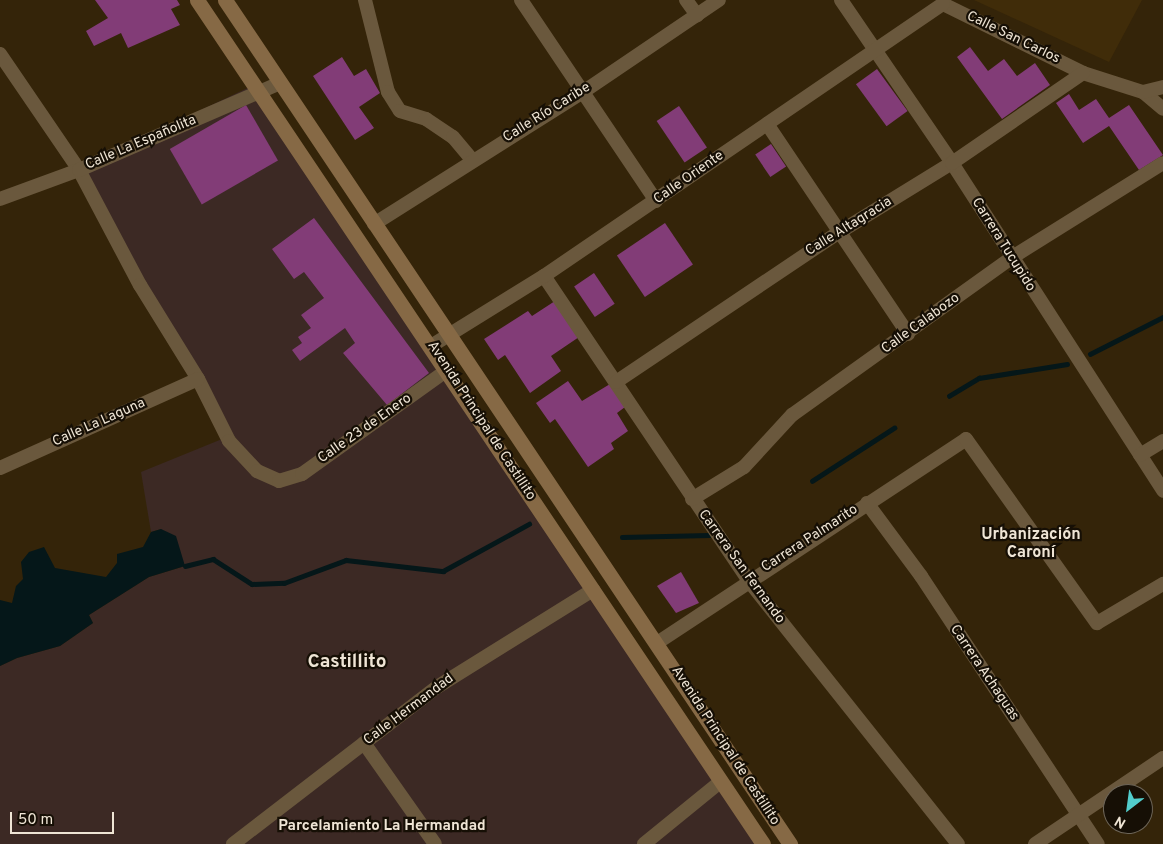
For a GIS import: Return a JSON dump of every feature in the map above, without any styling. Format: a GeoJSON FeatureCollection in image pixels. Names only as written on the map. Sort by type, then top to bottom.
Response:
{"type":"FeatureCollection","features":[{"type":"Feature","properties":{"kind":"main road","name":"Avenida Principal de Castillito"},"geometry":{"type":"LineString","coordinates":[[197,0],[431,346],[763,844]]}},
{"type":"Feature","properties":{"kind":"main road","name":"Avenida Principal de Castillito"},"geometry":{"type":"LineString","coordinates":[[225,0],[790,844]]}},
{"type":"Feature","properties":{"kind":"street"},"geometry":{"type":"LineString","coordinates":[[364,0],[388,92],[400,111],[426,119],[452,137],[472,160]]}},
{"type":"Feature","properties":{"kind":"street"},"geometry":{"type":"LineString","coordinates":[[521,0],[656,201]]}},
{"type":"Feature","properties":{"kind":"street"},"geometry":{"type":"LineString","coordinates":[[686,0],[697,14]]}},
{"type":"Feature","properties":{"kind":"street","name":"Calle Río Caribe"},"geometry":{"type":"LineString","coordinates":[[374,224],[472,160],[583,92],[719,0]]}},
{"type":"Feature","properties":{"kind":"street","name":"Carrera Tucupido"},"geometry":{"type":"LineString","coordinates":[[842,0],[952,164],[1011,258],[1163,490]]}},
{"type":"Feature","properties":{"kind":"street","name":"Calle Oriente"},"geometry":{"type":"LineString","coordinates":[[431,346],[447,334],[544,276],[656,201],[944,2]]}},
{"type":"Feature","properties":{"kind":"street","name":"Calle San Carlos"},"geometry":{"type":"LineString","coordinates":[[944,2],[1083,73],[1143,92]]}},
{"type":"Feature","properties":{"kind":"street"},"geometry":{"type":"LineString","coordinates":[[0,54],[79,170],[140,284],[198,378]]}},
{"type":"Feature","properties":{"kind":"street","name":"Calle Altagracia"},"geometry":{"type":"LineString","coordinates":[[616,382],[838,233],[952,164],[1083,73]]}},
{"type":"Feature","properties":{"kind":"street","name":"Calle La Españolita"},"geometry":{"type":"LineString","coordinates":[[0,200],[79,170],[280,83]]}},
{"type":"Feature","properties":{"kind":"street"},"geometry":{"type":"LineString","coordinates":[[1143,92],[1163,88]]}},
{"type":"Feature","properties":{"kind":"street"},"geometry":{"type":"LineString","coordinates":[[1143,92],[1163,109]]}},
{"type":"Feature","properties":{"kind":"street"},"geometry":{"type":"LineString","coordinates":[[768,124],[838,233],[908,334]]}},
{"type":"Feature","properties":{"kind":"street","name":"Calle Calabozo"},"geometry":{"type":"LineString","coordinates":[[692,499],[744,467],[792,415],[908,334],[1011,258],[1163,163]]}},
{"type":"Feature","properties":{"kind":"street","name":"Carrera San Fernando"},"geometry":{"type":"LineString","coordinates":[[544,276],[748,580],[958,844]]}},
{"type":"Feature","properties":{"kind":"street","name":"Calle 23 de Enero"},"geometry":{"type":"LineString","coordinates":[[198,378],[229,440],[257,471],[279,481],[302,474],[447,370]]}},
{"type":"Feature","properties":{"kind":"street","name":"Calle La Laguna"},"geometry":{"type":"LineString","coordinates":[[0,468],[198,378]]}},
{"type":"Feature","properties":{"kind":"street","name":"Carrera Palmarito"},"geometry":{"type":"LineString","coordinates":[[657,643],[748,580],[966,439],[1097,623],[1163,584]]}},
{"type":"Feature","properties":{"kind":"street"},"geometry":{"type":"LineString","coordinates":[[1140,455],[1163,441]]}},
{"type":"Feature","properties":{"kind":"street","name":"Carrera Achaguas"},"geometry":{"type":"LineString","coordinates":[[867,503],[921,576],[1098,844]]}},
{"type":"Feature","properties":{"kind":"street","name":"Calle Hermandad"},"geometry":{"type":"LineString","coordinates":[[233,844],[437,687],[593,590]]}},
{"type":"Feature","properties":{"kind":"street"},"geometry":{"type":"LineString","coordinates":[[364,743],[435,844]]}},
{"type":"Feature","properties":{"kind":"street"},"geometry":{"type":"LineString","coordinates":[[1035,844],[1163,758]]}},
{"type":"Feature","properties":{"kind":"street"},"geometry":{"type":"LineString","coordinates":[[644,844],[720,782]]}},
{"type":"Feature","properties":{"kind":"shaded area"},"geometry":{"type":"Polygon","coordinates":[[[974,0],[1142,0],[1109,62],[974,0]]]}},
{"type":"Feature","properties":{"kind":"shaded area"},"geometry":{"type":"Polygon","coordinates":[[[256,84],[765,844],[0,844],[0,666],[17,658],[60,646],[93,623],[89,615],[149,577],[185,566],[161,529],[151,532],[141,472],[227,437],[74,170],[256,84]]]}},
{"type":"Feature","properties":{"kind":"shaded area"},"geometry":{"type":"Polygon","coordinates":[[[161,529],[176,536],[185,566],[149,577],[89,615],[93,623],[60,646],[17,658],[0,666],[0,600],[12,603],[16,586],[23,579],[21,562],[29,552],[44,547],[55,568],[106,577],[117,563],[117,554],[143,547],[151,532],[161,529]]]}},
{"type":"Feature","properties":{"kind":"building"},"geometry":{"type":"Polygon","coordinates":[[[95,0],[177,0],[180,5],[171,9],[180,25],[128,48],[121,33],[94,46],[86,31],[108,18],[95,0]]]}},
{"type":"Feature","properties":{"kind":"building"},"geometry":{"type":"Polygon","coordinates":[[[970,47],[988,71],[1004,59],[1017,76],[1035,63],[1050,85],[1002,119],[957,57],[970,47]]]}},
{"type":"Feature","properties":{"kind":"building"},"geometry":{"type":"Polygon","coordinates":[[[342,57],[354,76],[366,69],[380,93],[359,107],[374,128],[355,140],[313,76],[342,57]]]}},
{"type":"Feature","properties":{"kind":"building"},"geometry":{"type":"Polygon","coordinates":[[[877,69],[908,111],[887,126],[856,84],[877,69]]]}},
{"type":"Feature","properties":{"kind":"building"},"geometry":{"type":"Polygon","coordinates":[[[1069,94],[1079,110],[1096,99],[1109,118],[1129,105],[1163,155],[1139,170],[1109,126],[1083,143],[1056,103],[1069,94]]]}},
{"type":"Feature","properties":{"kind":"building"},"geometry":{"type":"Polygon","coordinates":[[[246,105],[278,160],[202,204],[170,149],[246,105]]]}},
{"type":"Feature","properties":{"kind":"building"},"geometry":{"type":"Polygon","coordinates":[[[679,106],[707,147],[685,163],[657,121],[679,106]]]}},
{"type":"Feature","properties":{"kind":"building"},"geometry":{"type":"Polygon","coordinates":[[[771,144],[786,166],[770,177],[755,155],[771,144]]]}},
{"type":"Feature","properties":{"kind":"building"},"geometry":{"type":"Polygon","coordinates":[[[314,218],[429,373],[387,405],[343,353],[355,343],[345,328],[300,361],[292,350],[302,343],[298,337],[311,328],[301,315],[324,298],[304,272],[294,279],[272,249],[314,218]]]}},
{"type":"Feature","properties":{"kind":"building"},"geometry":{"type":"Polygon","coordinates":[[[665,223],[693,264],[645,297],[617,255],[665,223]]]}},
{"type":"Feature","properties":{"kind":"building"},"geometry":{"type":"Polygon","coordinates":[[[594,273],[615,304],[595,317],[574,286],[594,273]]]}},
{"type":"Feature","properties":{"kind":"building"},"geometry":{"type":"Polygon","coordinates":[[[555,301],[579,337],[551,356],[561,371],[530,393],[505,355],[498,360],[484,339],[528,311],[532,316],[555,301]]]}},
{"type":"Feature","properties":{"kind":"building"},"geometry":{"type":"Polygon","coordinates":[[[568,381],[582,401],[610,384],[625,407],[617,413],[628,431],[611,443],[614,449],[588,467],[555,419],[550,423],[536,403],[568,381]]]}},
{"type":"Feature","properties":{"kind":"building"},"geometry":{"type":"Polygon","coordinates":[[[681,572],[699,603],[676,613],[657,586],[681,572]]]}},
{"type":"Feature","properties":{"kind":"waterway"},"geometry":{"type":"LineString","coordinates":[[1090,354],[1163,317]]}},
{"type":"Feature","properties":{"kind":"waterway"},"geometry":{"type":"LineString","coordinates":[[949,396],[979,378],[1067,364]]}},
{"type":"Feature","properties":{"kind":"waterway"},"geometry":{"type":"LineString","coordinates":[[812,481],[894,428]]}},
{"type":"Feature","properties":{"kind":"waterway"},"geometry":{"type":"LineString","coordinates":[[185,566],[213,559],[252,584],[284,583],[346,560],[443,571],[529,524]]}},
{"type":"Feature","properties":{"kind":"waterway"},"geometry":{"type":"LineString","coordinates":[[622,537],[709,535]]}},
{"type":"Feature","properties":{"kind":"district","name":"Urbanización Caroní"},"geometry":{"type":"Point","coordinates":[1031,544]}},
{"type":"Feature","properties":{"kind":"district","name":"Castillito"},"geometry":{"type":"Point","coordinates":[347,663]}},
{"type":"Feature","properties":{"kind":"district","name":"Parcelamiento La Hermandad"},"geometry":{"type":"Point","coordinates":[382,827]}}]}
